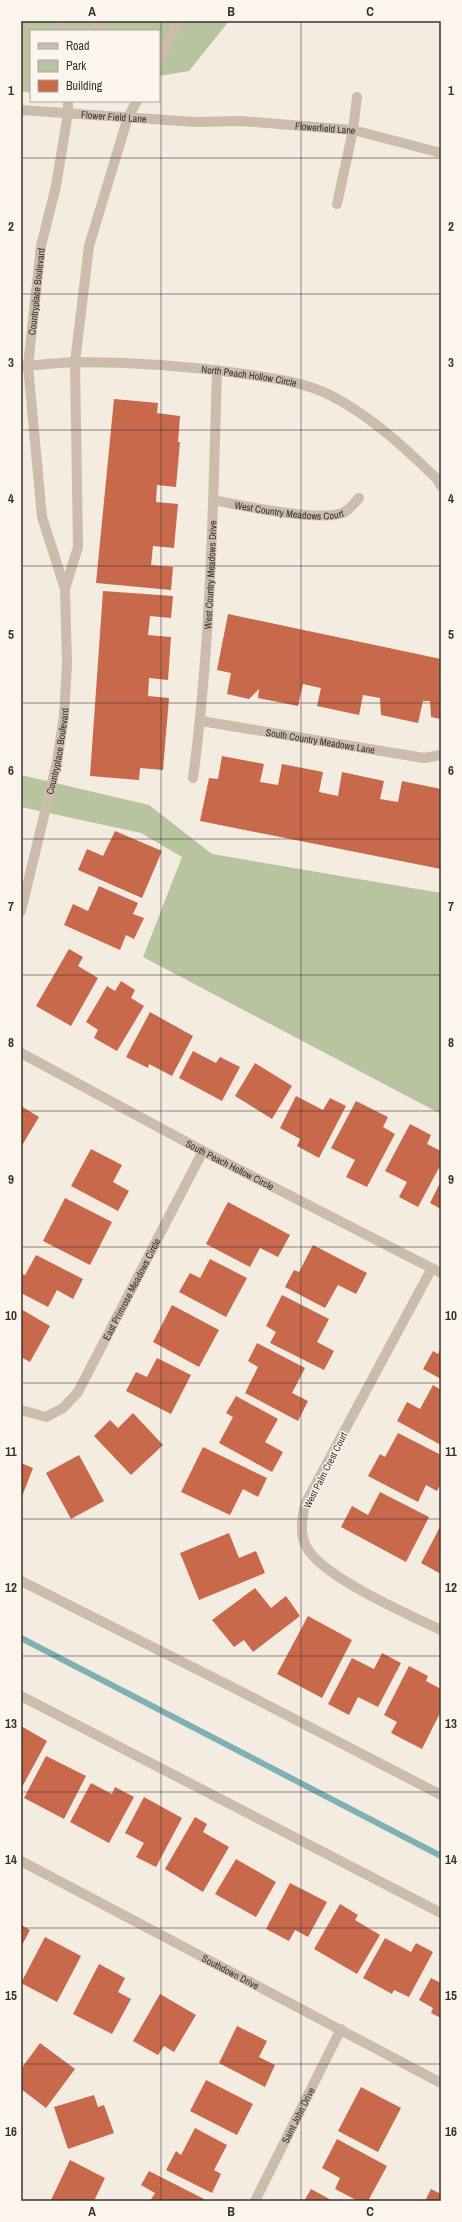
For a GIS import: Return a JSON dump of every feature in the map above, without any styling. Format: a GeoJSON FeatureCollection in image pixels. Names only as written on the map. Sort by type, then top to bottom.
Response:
{"type":"FeatureCollection","features":[{"type":"Feature","properties":{"kind":"street"},"geometry":{"type":"LineString","coordinates":[[94,21],[103,30]]}},
{"type":"Feature","properties":{"kind":"street"},"geometry":{"type":"LineString","coordinates":[[160,57],[179,21]]}},
{"type":"Feature","properties":{"kind":"street"},"geometry":{"type":"LineString","coordinates":[[160,40],[173,34]]}},
{"type":"Feature","properties":{"kind":"street"},"geometry":{"type":"LineString","coordinates":[[337,204],[353,130],[357,97]]}},
{"type":"Feature","properties":{"kind":"street","name":"Countryplace Boulevard"},"geometry":{"type":"LineString","coordinates":[[21,911],[57,762],[64,716],[67,664],[65,589],[42,517],[24,366],[41,246],[56,186],[68,113],[68,102]]}},
{"type":"Feature","properties":{"kind":"street","name":"Countryplace Boulevard"},"geometry":{"type":"LineString","coordinates":[[65,589],[78,547],[75,362],[89,246],[128,117],[136,102]]}},
{"type":"Feature","properties":{"kind":"street","name":"Flower Field Lane"},"geometry":{"type":"LineString","coordinates":[[21,110],[207,122]]}},
{"type":"Feature","properties":{"kind":"street","name":"Flowerfield Lane"},"geometry":{"type":"LineString","coordinates":[[207,122],[241,121],[353,130],[441,153]]}},
{"type":"Feature","properties":{"kind":"street","name":"North Peach Hollow Circle"},"geometry":{"type":"LineString","coordinates":[[24,366],[75,362],[135,364],[217,370],[285,380],[329,394],[372,420],[400,443],[437,479],[441,486]]}},
{"type":"Feature","properties":{"kind":"street","name":"West Country Meadows Drive"},"geometry":{"type":"LineString","coordinates":[[193,778],[201,721],[213,500],[217,370]]}},
{"type":"Feature","properties":{"kind":"street","name":"West Country Meadows Court"},"geometry":{"type":"LineString","coordinates":[[213,500],[279,512],[319,515],[346,512],[359,498]]}},
{"type":"Feature","properties":{"kind":"street","name":"South Country Meadows Lane"},"geometry":{"type":"LineString","coordinates":[[201,721],[424,758],[441,755]]}},
{"type":"Feature","properties":{"kind":"street","name":"South Peach Hollow Circle"},"geometry":{"type":"LineString","coordinates":[[21,1053],[203,1151],[441,1273]]}},
{"type":"Feature","properties":{"kind":"street","name":"East Primrose Meadows Circle"},"geometry":{"type":"LineString","coordinates":[[21,1410],[46,1417],[63,1408],[78,1392],[203,1151]]}},
{"type":"Feature","properties":{"kind":"street","name":"West Palm Crest Court"},"geometry":{"type":"LineString","coordinates":[[432,1268],[305,1504],[301,1524],[306,1548],[317,1562],[333,1575],[441,1630]]}},
{"type":"Feature","properties":{"kind":"street"},"geometry":{"type":"LineString","coordinates":[[21,1581],[247,1694],[441,1795]]}},
{"type":"Feature","properties":{"kind":"street"},"geometry":{"type":"LineString","coordinates":[[21,1696],[441,1913]]}},
{"type":"Feature","properties":{"kind":"street","name":"Southdown Drive"},"geometry":{"type":"LineString","coordinates":[[21,1861],[441,2083]]}},
{"type":"Feature","properties":{"kind":"street","name":"Saint John Drive"},"geometry":{"type":"LineString","coordinates":[[255,2201],[341,2029]]}},
{"type":"Feature","properties":{"kind":"green space"},"geometry":{"type":"Polygon","coordinates":[[[21,21],[229,21],[189,71],[160,76],[160,30],[30,30],[30,93],[21,91],[21,21]]]}},
{"type":"Feature","properties":{"kind":"green space"},"geometry":{"type":"Polygon","coordinates":[[[21,775],[149,805],[212,854],[441,893],[441,1114],[143,957],[182,857],[141,833],[21,807],[21,775]]]}},
{"type":"Feature","properties":{"kind":"building"},"geometry":{"type":"Polygon","coordinates":[[[114,399],[158,403],[157,413],[180,416],[178,442],[180,442],[176,487],[157,485],[156,502],[178,504],[174,548],[153,546],[151,565],[173,567],[171,590],[96,583],[114,399]]]}},
{"type":"Feature","properties":{"kind":"building"},"geometry":{"type":"Polygon","coordinates":[[[103,591],[173,596],[171,618],[150,616],[148,635],[171,637],[168,680],[149,678],[148,696],[169,698],[163,770],[140,768],[139,780],[90,776],[103,591]]]}},
{"type":"Feature","properties":{"kind":"building"},"geometry":{"type":"Polygon","coordinates":[[[228,614],[441,659],[441,719],[431,717],[430,701],[423,701],[418,723],[381,715],[380,698],[363,695],[359,715],[317,706],[321,688],[303,684],[298,706],[258,698],[259,689],[249,699],[227,694],[231,673],[217,670],[228,614]]]}},
{"type":"Feature","properties":{"kind":"building"},"geometry":{"type":"Polygon","coordinates":[[[222,756],[264,764],[260,782],[278,785],[282,764],[323,772],[319,792],[338,796],[342,772],[384,781],[380,799],[398,802],[402,781],[441,789],[441,869],[200,821],[209,778],[218,779],[222,756]]]}},
{"type":"Feature","properties":{"kind":"building"},"geometry":{"type":"Polygon","coordinates":[[[115,831],[162,851],[142,898],[78,870],[87,849],[103,856],[115,831]]]}},
{"type":"Feature","properties":{"kind":"building"},"geometry":{"type":"Polygon","coordinates":[[[99,886],[138,903],[133,914],[144,918],[134,939],[126,935],[120,950],[64,925],[73,904],[88,911],[99,886]]]}},
{"type":"Feature","properties":{"kind":"building"},"geometry":{"type":"Polygon","coordinates":[[[69,949],[83,957],[78,966],[98,978],[71,1026],[36,1006],[69,949]]]}},
{"type":"Feature","properties":{"kind":"building"},"geometry":{"type":"Polygon","coordinates":[[[121,981],[135,990],[131,998],[144,1006],[117,1051],[94,1038],[98,1030],[86,1022],[107,986],[115,991],[121,981]]]}},
{"type":"Feature","properties":{"kind":"building"},"geometry":{"type":"Polygon","coordinates":[[[150,1012],[193,1036],[172,1076],[149,1064],[148,1068],[126,1057],[150,1012]]]}},
{"type":"Feature","properties":{"kind":"building"},"geometry":{"type":"Polygon","coordinates":[[[193,1051],[216,1063],[220,1057],[240,1067],[222,1101],[179,1078],[193,1051]]]}},
{"type":"Feature","properties":{"kind":"building"},"geometry":{"type":"Polygon","coordinates":[[[255,1063],[292,1086],[272,1119],[235,1096],[255,1063]]]}},
{"type":"Feature","properties":{"kind":"building"},"geometry":{"type":"Polygon","coordinates":[[[296,1096],[323,1110],[330,1098],[346,1106],[319,1158],[297,1146],[300,1139],[280,1128],[296,1096]]]}},
{"type":"Feature","properties":{"kind":"building"},"geometry":{"type":"Polygon","coordinates":[[[356,1101],[388,1117],[383,1127],[395,1134],[367,1187],[346,1177],[355,1160],[331,1148],[356,1101]]]}},
{"type":"Feature","properties":{"kind":"building"},"geometry":{"type":"Polygon","coordinates":[[[21,1106],[39,1117],[21,1147],[21,1106]]]}},
{"type":"Feature","properties":{"kind":"building"},"geometry":{"type":"Polygon","coordinates":[[[410,1124],[431,1135],[427,1144],[441,1151],[441,1164],[418,1207],[399,1197],[407,1182],[385,1171],[410,1124]]]}},
{"type":"Feature","properties":{"kind":"building"},"geometry":{"type":"Polygon","coordinates":[[[91,1149],[122,1165],[113,1182],[129,1191],[118,1211],[71,1186],[91,1149]]]}},
{"type":"Feature","properties":{"kind":"building"},"geometry":{"type":"Polygon","coordinates":[[[441,1181],[441,1209],[430,1203],[441,1181]]]}},
{"type":"Feature","properties":{"kind":"building"},"geometry":{"type":"Polygon","coordinates":[[[65,1198],[112,1222],[90,1265],[43,1241],[65,1198]]]}},
{"type":"Feature","properties":{"kind":"building"},"geometry":{"type":"Polygon","coordinates":[[[228,1202],[290,1235],[278,1257],[260,1248],[250,1267],[206,1244],[228,1202]]]}},
{"type":"Feature","properties":{"kind":"building"},"geometry":{"type":"Polygon","coordinates":[[[313,1245],[367,1273],[356,1294],[338,1285],[325,1308],[285,1287],[294,1270],[299,1272],[313,1245]]]}},
{"type":"Feature","properties":{"kind":"building"},"geometry":{"type":"Polygon","coordinates":[[[36,1255],[83,1279],[73,1299],[57,1290],[48,1307],[21,1293],[21,1279],[23,1274],[25,1275],[36,1255]]]}},
{"type":"Feature","properties":{"kind":"building"},"geometry":{"type":"Polygon","coordinates":[[[210,1259],[247,1278],[226,1317],[179,1292],[190,1273],[200,1278],[210,1259]]]}},
{"type":"Feature","properties":{"kind":"building"},"geometry":{"type":"Polygon","coordinates":[[[282,1295],[329,1319],[317,1342],[334,1351],[324,1370],[270,1343],[276,1332],[266,1326],[282,1295]]]}},
{"type":"Feature","properties":{"kind":"building"},"geometry":{"type":"Polygon","coordinates":[[[172,1305],[219,1330],[199,1367],[153,1342],[172,1305]]]}},
{"type":"Feature","properties":{"kind":"building"},"geometry":{"type":"Polygon","coordinates":[[[21,1309],[50,1326],[30,1362],[21,1357],[21,1309]]]}},
{"type":"Feature","properties":{"kind":"building"},"geometry":{"type":"Polygon","coordinates":[[[257,1343],[305,1368],[292,1393],[308,1401],[298,1421],[245,1393],[258,1367],[248,1361],[257,1343]]]}},
{"type":"Feature","properties":{"kind":"building"},"geometry":{"type":"Polygon","coordinates":[[[441,1349],[441,1379],[423,1369],[433,1351],[438,1354],[441,1349]]]}},
{"type":"Feature","properties":{"kind":"building"},"geometry":{"type":"Polygon","coordinates":[[[157,1358],[191,1375],[171,1414],[126,1391],[136,1372],[147,1377],[157,1358]]]}},
{"type":"Feature","properties":{"kind":"building"},"geometry":{"type":"Polygon","coordinates":[[[433,1385],[441,1390],[441,1445],[397,1421],[407,1402],[420,1409],[433,1385]]]}},
{"type":"Feature","properties":{"kind":"building"},"geometry":{"type":"Polygon","coordinates":[[[236,1396],[278,1419],[265,1442],[283,1452],[272,1472],[219,1443],[233,1417],[226,1413],[236,1396]]]}},
{"type":"Feature","properties":{"kind":"building"},"geometry":{"type":"Polygon","coordinates":[[[133,1413],[163,1445],[131,1475],[94,1436],[110,1420],[118,1428],[133,1413]]]}},
{"type":"Feature","properties":{"kind":"building"},"geometry":{"type":"Polygon","coordinates":[[[398,1433],[441,1455],[441,1483],[437,1491],[426,1485],[418,1502],[368,1476],[380,1454],[385,1457],[398,1433]]]}},
{"type":"Feature","properties":{"kind":"building"},"geometry":{"type":"Polygon","coordinates":[[[203,1447],[267,1478],[258,1497],[243,1489],[230,1515],[181,1492],[203,1447]]]}},
{"type":"Feature","properties":{"kind":"building"},"geometry":{"type":"Polygon","coordinates":[[[79,1455],[104,1501],[71,1519],[46,1473],[79,1455]]]}},
{"type":"Feature","properties":{"kind":"building"},"geometry":{"type":"Polygon","coordinates":[[[21,1463],[33,1468],[21,1499],[21,1463]]]}},
{"type":"Feature","properties":{"kind":"building"},"geometry":{"type":"Polygon","coordinates":[[[380,1492],[429,1517],[406,1562],[341,1527],[352,1506],[368,1515],[380,1492]]]}},
{"type":"Feature","properties":{"kind":"building"},"geometry":{"type":"Polygon","coordinates":[[[441,1525],[441,1574],[421,1563],[441,1525]]]}},
{"type":"Feature","properties":{"kind":"building"},"geometry":{"type":"Polygon","coordinates":[[[229,1533],[239,1558],[256,1551],[265,1573],[199,1600],[180,1553],[229,1533]]]}},
{"type":"Feature","properties":{"kind":"building"},"geometry":{"type":"Polygon","coordinates":[[[255,1588],[271,1608],[286,1596],[300,1616],[253,1652],[244,1640],[234,1647],[212,1620],[255,1588]]]}},
{"type":"Feature","properties":{"kind":"building"},"geometry":{"type":"Polygon","coordinates":[[[308,1616],[352,1640],[322,1698],[277,1674],[308,1616]]]}},
{"type":"Feature","properties":{"kind":"building"},"geometry":{"type":"Polygon","coordinates":[[[382,1653],[401,1663],[378,1707],[358,1697],[349,1715],[328,1704],[352,1658],[374,1669],[382,1653]]]}},
{"type":"Feature","properties":{"kind":"building"},"geometry":{"type":"Polygon","coordinates":[[[409,1666],[428,1676],[426,1681],[441,1689],[441,1711],[422,1749],[391,1733],[397,1722],[384,1715],[409,1666]]]}},
{"type":"Feature","properties":{"kind":"building"},"geometry":{"type":"Polygon","coordinates":[[[21,1726],[47,1741],[21,1789],[21,1726]]]}},
{"type":"Feature","properties":{"kind":"building"},"geometry":{"type":"Polygon","coordinates":[[[46,1756],[86,1776],[64,1819],[24,1798],[46,1756]]]}},
{"type":"Feature","properties":{"kind":"building"},"geometry":{"type":"Polygon","coordinates":[[[91,1783],[112,1794],[115,1787],[134,1797],[109,1843],[70,1822],[91,1783]]]}},
{"type":"Feature","properties":{"kind":"building"},"geometry":{"type":"Polygon","coordinates":[[[144,1797],[182,1818],[156,1867],[136,1857],[144,1843],[125,1833],[144,1797]]]}},
{"type":"Feature","properties":{"kind":"building"},"geometry":{"type":"Polygon","coordinates":[[[195,1817],[207,1824],[203,1832],[229,1847],[203,1892],[165,1869],[195,1817]]]}},
{"type":"Feature","properties":{"kind":"building"},"geometry":{"type":"Polygon","coordinates":[[[236,1859],[276,1882],[256,1917],[215,1894],[236,1859]]]}},
{"type":"Feature","properties":{"kind":"building"},"geometry":{"type":"Polygon","coordinates":[[[290,1883],[327,1902],[308,1937],[295,1930],[289,1941],[266,1929],[290,1883]]]}},
{"type":"Feature","properties":{"kind":"building"},"geometry":{"type":"Polygon","coordinates":[[[340,1904],[358,1915],[355,1920],[380,1935],[357,1974],[314,1949],[340,1904]]]}},
{"type":"Feature","properties":{"kind":"building"},"geometry":{"type":"Polygon","coordinates":[[[21,1925],[30,1930],[21,1947],[21,1925]]]}},
{"type":"Feature","properties":{"kind":"building"},"geometry":{"type":"Polygon","coordinates":[[[45,1937],[81,1956],[57,2002],[21,1983],[45,1937]]]}},
{"type":"Feature","properties":{"kind":"building"},"geometry":{"type":"Polygon","coordinates":[[[385,1938],[411,1952],[416,1943],[433,1952],[409,1997],[394,1990],[392,1994],[363,1978],[385,1938]]]}},
{"type":"Feature","properties":{"kind":"building"},"geometry":{"type":"Polygon","coordinates":[[[99,1964],[125,1978],[118,1992],[131,1999],[112,2034],[73,2014],[99,1964]]]}},
{"type":"Feature","properties":{"kind":"building"},"geometry":{"type":"Polygon","coordinates":[[[431,1978],[441,1983],[441,2018],[431,2013],[433,2008],[419,2000],[431,1978]]]}},
{"type":"Feature","properties":{"kind":"building"},"geometry":{"type":"Polygon","coordinates":[[[160,1994],[196,2015],[174,2052],[164,2046],[158,2055],[133,2041],[160,1994]]]}},
{"type":"Feature","properties":{"kind":"building"},"geometry":{"type":"Polygon","coordinates":[[[237,2026],[267,2041],[259,2057],[275,2065],[265,2087],[219,2063],[237,2026]]]}},
{"type":"Feature","properties":{"kind":"building"},"geometry":{"type":"Polygon","coordinates":[[[40,2043],[75,2069],[46,2108],[21,2089],[21,2069],[40,2043]]]}},
{"type":"Feature","properties":{"kind":"building"},"geometry":{"type":"Polygon","coordinates":[[[206,2080],[253,2104],[237,2135],[190,2111],[206,2080]]]}},
{"type":"Feature","properties":{"kind":"building"},"geometry":{"type":"Polygon","coordinates":[[[361,2087],[401,2108],[378,2152],[338,2131],[361,2087]]]}},
{"type":"Feature","properties":{"kind":"building"},"geometry":{"type":"Polygon","coordinates":[[[94,2095],[98,2107],[104,2105],[114,2133],[68,2149],[54,2107],[94,2095]]]}},
{"type":"Feature","properties":{"kind":"building"},"geometry":{"type":"Polygon","coordinates":[[[195,2128],[227,2145],[214,2170],[221,2174],[212,2193],[166,2170],[176,2151],[181,2155],[195,2128]]]}},
{"type":"Feature","properties":{"kind":"building"},"geometry":{"type":"Polygon","coordinates":[[[337,2139],[387,2166],[368,2201],[358,2201],[335,2189],[340,2178],[322,2168],[337,2139]]]}},
{"type":"Feature","properties":{"kind":"building"},"geometry":{"type":"Polygon","coordinates":[[[70,2160],[105,2178],[94,2201],[51,2200],[70,2160]]]}},
{"type":"Feature","properties":{"kind":"building"},"geometry":{"type":"Polygon","coordinates":[[[149,2171],[204,2199],[203,2201],[150,2201],[155,2193],[141,2185],[149,2171]]]}},
{"type":"Feature","properties":{"kind":"building"},"geometry":{"type":"Polygon","coordinates":[[[311,2189],[333,2201],[304,2201],[311,2189]]]}},
{"type":"Feature","properties":{"kind":"building"},"geometry":{"type":"Polygon","coordinates":[[[431,2189],[441,2194],[441,2201],[425,2201],[431,2189]]]}},
{"type":"Feature","properties":{"kind":"waterway"},"geometry":{"type":"LineString","coordinates":[[21,1638],[441,1856]]}}]}
